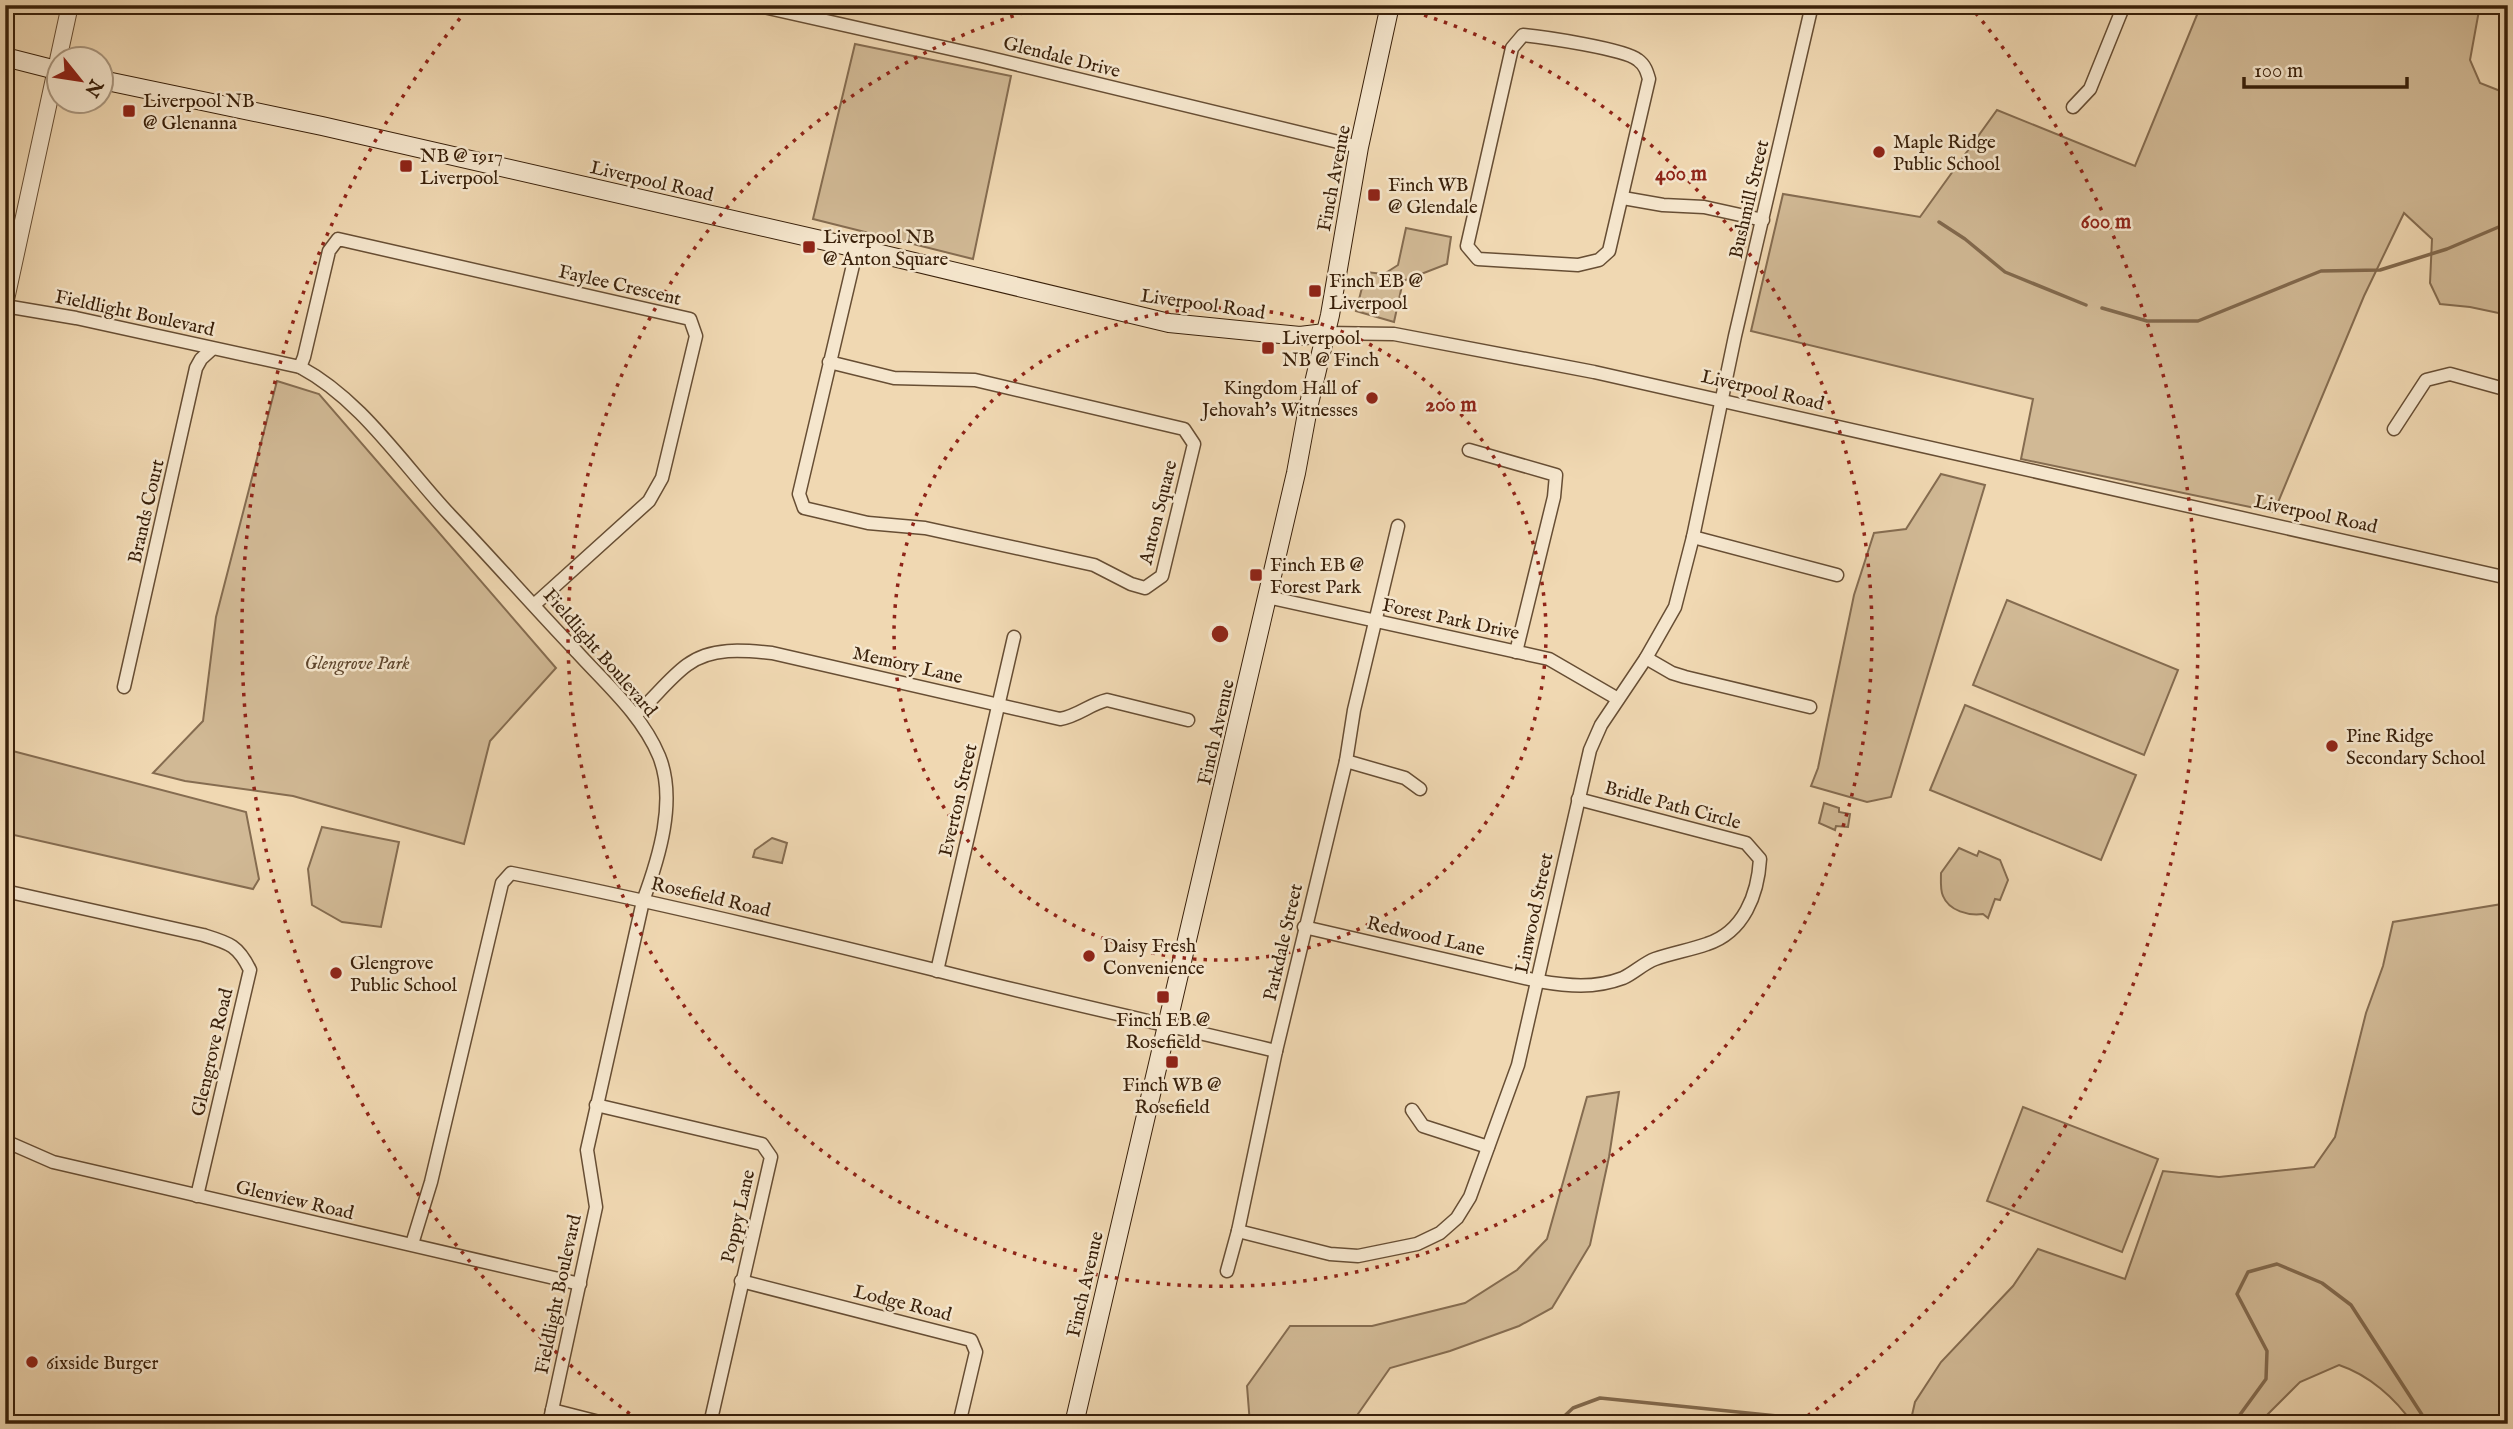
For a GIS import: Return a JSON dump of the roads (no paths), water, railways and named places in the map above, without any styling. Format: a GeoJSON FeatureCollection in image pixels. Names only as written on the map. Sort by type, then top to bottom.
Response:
{"type":"FeatureCollection","features":[{"type":"Feature","properties":{"kind":"main road","name":"Finch Avenue"},"geometry":{"type":"LineString","coordinates":[[1074,1424],[1267,597],[1325,333],[1359,147],[1391,5]]}},
{"type":"Feature","properties":{"kind":"main road"},"geometry":{"type":"LineString","coordinates":[[5,57],[46,67]]}},
{"type":"Feature","properties":{"kind":"main road","name":"Liverpool Road"},"geometry":{"type":"LineString","coordinates":[[116,83],[322,126],[857,248],[1169,323],[1300,336],[1325,333]]}},
{"type":"Feature","properties":{"kind":"street"},"geometry":{"type":"LineString","coordinates":[[62,46],[70,5]]}},
{"type":"Feature","properties":{"kind":"street","name":"Glendale Drive"},"geometry":{"type":"LineString","coordinates":[[755,5],[982,56],[1359,147]]}},
{"type":"Feature","properties":{"kind":"street","name":"Bushmill Street"},"geometry":{"type":"LineString","coordinates":[[1722,402],[1812,5]]}},
{"type":"Feature","properties":{"kind":"street"},"geometry":{"type":"LineString","coordinates":[[2073,107],[2090,89],[2124,5]]}},
{"type":"Feature","properties":{"kind":"street"},"geometry":{"type":"LineString","coordinates":[[1523,35],[1637,58],[1646,68],[1649,79],[1623,198],[1609,250],[1599,260],[1578,265],[1478,259],[1468,250],[1468,240],[1512,48],[1523,35]]}},
{"type":"Feature","properties":{"kind":"street"},"geometry":{"type":"LineString","coordinates":[[5,305],[48,116]]}},
{"type":"Feature","properties":{"kind":"street"},"geometry":{"type":"LineString","coordinates":[[1623,198],[1663,205],[1704,207],[1763,220]]}},
{"type":"Feature","properties":{"kind":"street","name":"Faylee Crescent"},"geometry":{"type":"LineString","coordinates":[[300,367],[328,251],[338,239],[690,319],[696,336],[662,478],[649,500],[534,604]]}},
{"type":"Feature","properties":{"kind":"street","name":"Anton Square"},"geometry":{"type":"LineString","coordinates":[[829,362],[894,378],[975,380],[1184,429],[1194,444],[1162,576],[1144,587],[1131,584],[1094,565],[925,528],[868,523],[804,508],[799,494],[829,362],[857,248]]}},
{"type":"Feature","properties":{"kind":"street","name":"Fieldlight Boulevard"},"geometry":{"type":"LineString","coordinates":[[5,305],[300,367],[323,379],[358,411],[447,512],[635,715],[660,757],[666,810],[587,1150],[596,1207],[549,1424]]}},
{"type":"Feature","properties":{"kind":"street","name":"Liverpool Road"},"geometry":{"type":"LineString","coordinates":[[1325,333],[1394,334],[1472,347],[2508,578]]}},
{"type":"Feature","properties":{"kind":"street","name":"Brands Court"},"geometry":{"type":"LineString","coordinates":[[124,687],[196,368],[212,349]]}},
{"type":"Feature","properties":{"kind":"street"},"geometry":{"type":"LineString","coordinates":[[2394,429],[2426,380],[2450,374],[2508,390]]}},
{"type":"Feature","properties":{"kind":"street","name":"Linwood Street"},"geometry":{"type":"LineString","coordinates":[[1238,1231],[1330,1254],[1358,1256],[1417,1244],[1440,1233],[1457,1218],[1470,1197],[1518,1065],[1590,750],[1601,725],[1646,658],[1675,607],[1722,402]]}},
{"type":"Feature","properties":{"kind":"street"},"geometry":{"type":"LineString","coordinates":[[1469,450],[1556,475],[1554,496],[1516,652]]}},
{"type":"Feature","properties":{"kind":"street","name":"Parkdale Street"},"geometry":{"type":"LineString","coordinates":[[1227,1271],[1398,526]]}},
{"type":"Feature","properties":{"kind":"street"},"geometry":{"type":"LineString","coordinates":[[1693,537],[1837,575]]}},
{"type":"Feature","properties":{"kind":"street","name":"Forest Park Drive"},"geometry":{"type":"LineString","coordinates":[[1267,597],[1549,659],[1618,699]]}},
{"type":"Feature","properties":{"kind":"street","name":"Everton Street"},"geometry":{"type":"LineString","coordinates":[[937,971],[1014,637]]}},
{"type":"Feature","properties":{"kind":"street","name":"Memory Lane"},"geometry":{"type":"LineString","coordinates":[[635,715],[687,664],[713,653],[738,649],[772,653],[1060,719],[1075,716],[1107,700],[1188,720]]}},
{"type":"Feature","properties":{"kind":"street"},"geometry":{"type":"LineString","coordinates":[[1646,658],[1685,677],[1810,707]]}},
{"type":"Feature","properties":{"kind":"street"},"geometry":{"type":"LineString","coordinates":[[1346,761],[1405,778],[1420,789]]}},
{"type":"Feature","properties":{"kind":"street","name":"Bridle Path Circle"},"geometry":{"type":"LineString","coordinates":[[1538,981],[1595,986],[1625,977],[1653,960],[1710,943],[1732,930],[1750,906],[1758,883],[1760,859],[1746,843],[1578,799]]}},
{"type":"Feature","properties":{"kind":"street","name":"Rosefield Road"},"geometry":{"type":"LineString","coordinates":[[412,1244],[430,1182],[502,883],[511,873],[820,940],[937,971],[1276,1051]]}},
{"type":"Feature","properties":{"kind":"street","name":"Glengrove Road"},"geometry":{"type":"LineString","coordinates":[[5,891],[203,935],[230,944],[242,955],[250,970],[197,1196]]}},
{"type":"Feature","properties":{"kind":"street","name":"Redwood Lane"},"geometry":{"type":"LineString","coordinates":[[1304,927],[1538,981]]}},
{"type":"Feature","properties":{"kind":"street","name":"Poppy Lane"},"geometry":{"type":"LineString","coordinates":[[596,1105],[762,1144],[771,1157],[710,1424]]}},
{"type":"Feature","properties":{"kind":"street"},"geometry":{"type":"LineString","coordinates":[[1412,1110],[1423,1126],[1488,1147]]}},
{"type":"Feature","properties":{"kind":"street","name":"Glenview Road"},"geometry":{"type":"LineString","coordinates":[[5,1141],[53,1162],[580,1284]]}},
{"type":"Feature","properties":{"kind":"street","name":"Lodge Road"},"geometry":{"type":"LineString","coordinates":[[741,1281],[971,1340],[976,1352],[959,1424]]}},
{"type":"Feature","properties":{"kind":"street"},"geometry":{"type":"LineString","coordinates":[[552,1410],[607,1424]]}},
{"type":"Feature","properties":{"kind":"waterway"},"geometry":{"type":"LineString","coordinates":[[1939,222],[1965,239],[2005,272],[2086,305]]}},
{"type":"Feature","properties":{"kind":"waterway"},"geometry":{"type":"LineString","coordinates":[[2102,308],[2147,321],[2198,321],[2321,271],[2380,270],[2447,249],[2508,223]]}},
{"type":"Feature","properties":{"kind":"waterway"},"geometry":{"type":"LineString","coordinates":[[2123,1424],[2130,1420],[2239,1416],[2266,1379],[2267,1351],[2237,1294],[2248,1272],[2277,1264],[2322,1283],[2351,1305],[2428,1424]]}},
{"type":"Feature","properties":{"kind":"waterway"},"geometry":{"type":"LineString","coordinates":[[1556,1424],[1573,1408],[1600,1398],[1788,1417],[1810,1424]]}},
{"type":"Feature","properties":{"kind":"place","name":"Liverpool NB @ Glenanna"},"geometry":{"type":"Point","coordinates":[129,111]}},
{"type":"Feature","properties":{"kind":"place","name":"Maple Ridge Public School"},"geometry":{"type":"Point","coordinates":[1879,152]}},
{"type":"Feature","properties":{"kind":"place","name":"NB @ 1917 Liverpool"},"geometry":{"type":"Point","coordinates":[406,166]}},
{"type":"Feature","properties":{"kind":"place","name":"Finch WB @ Glendale"},"geometry":{"type":"Point","coordinates":[1374,195]}},
{"type":"Feature","properties":{"kind":"place","name":"Liverpool NB @ Anton Square"},"geometry":{"type":"Point","coordinates":[809,247]}},
{"type":"Feature","properties":{"kind":"place","name":"Finch EB @ Liverpool"},"geometry":{"type":"Point","coordinates":[1315,291]}},
{"type":"Feature","properties":{"kind":"place","name":"Liverpool NB @ Finch"},"geometry":{"type":"Point","coordinates":[1268,348]}},
{"type":"Feature","properties":{"kind":"place","name":"Kingdom Hall of Jehovah's Witnesses"},"geometry":{"type":"Point","coordinates":[1372,398]}},
{"type":"Feature","properties":{"kind":"place","name":"Finch EB @ Forest Park"},"geometry":{"type":"Point","coordinates":[1256,575]}},
{"type":"Feature","properties":{"kind":"place","name":"Pine Ridge Secondary School"},"geometry":{"type":"Point","coordinates":[2332,746]}},
{"type":"Feature","properties":{"kind":"place","name":"Daisy Fresh Convenience"},"geometry":{"type":"Point","coordinates":[1089,956]}},
{"type":"Feature","properties":{"kind":"place","name":"Glengrove Public School"},"geometry":{"type":"Point","coordinates":[336,973]}},
{"type":"Feature","properties":{"kind":"place","name":"Finch EB @ Rosefield"},"geometry":{"type":"Point","coordinates":[1163,997]}},
{"type":"Feature","properties":{"kind":"place","name":"Finch WB @ Rosefield"},"geometry":{"type":"Point","coordinates":[1172,1062]}},
{"type":"Feature","properties":{"kind":"place","name":"6ixside Burger"},"geometry":{"type":"Point","coordinates":[32,1362]}},
{"type":"Feature","properties":{"kind":"park label","name":"Glengrove Park"},"geometry":{"type":"Point","coordinates":[357,662]}}]}
